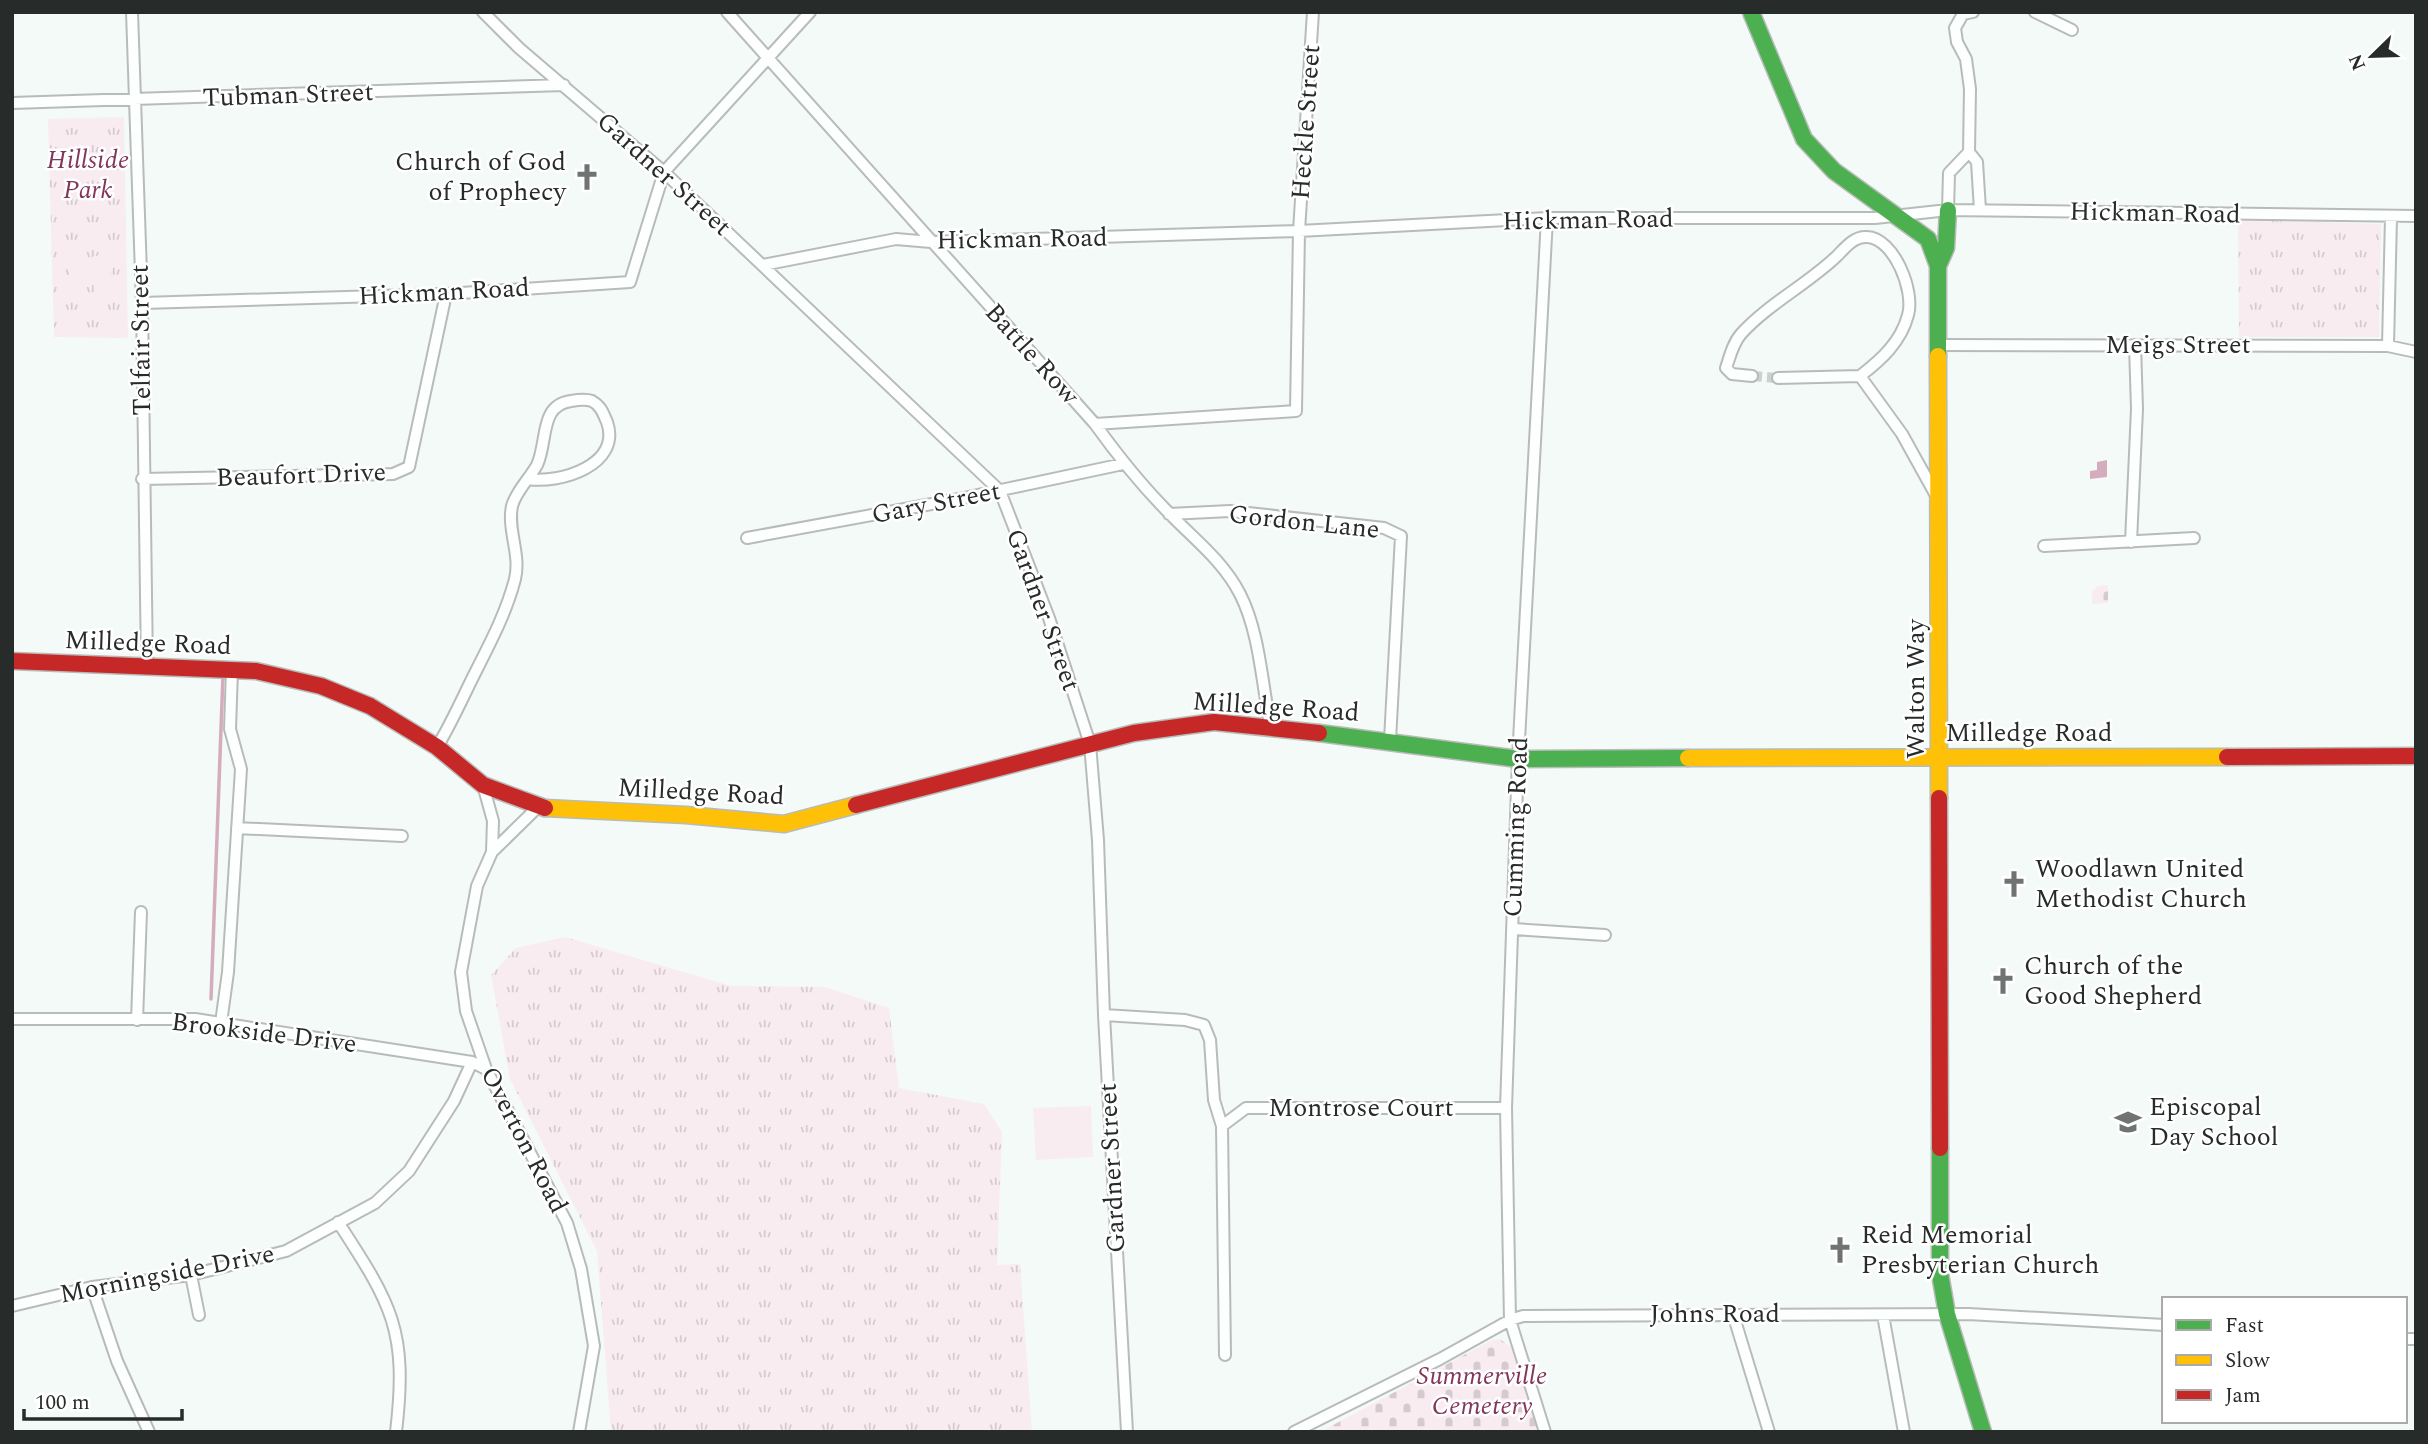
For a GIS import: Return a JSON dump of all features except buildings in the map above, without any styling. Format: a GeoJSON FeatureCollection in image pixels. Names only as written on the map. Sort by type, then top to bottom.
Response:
{"type":"FeatureCollection","features":[{"type":"Feature","properties":{"kind":"street","name":"Telfair Street"},"geometry":{"type":"LineString","coordinates":[[132,12],[142,303],[142,479],[147,667]]}},
{"type":"Feature","properties":{"kind":"street","name":"Gardner Street"},"geometry":{"type":"LineString","coordinates":[[483,12],[519,48],[664,172],[1000,491],[1049,618],[1090,744],[1099,854],[1104,1015],[1127,1432]]}},
{"type":"Feature","properties":{"kind":"street","name":"Battle Row"},"geometry":{"type":"LineString","coordinates":[[727,12],[1095,424],[1123,464],[1169,514],[1219,561],[1241,596],[1253,638],[1271,729]]}},
{"type":"Feature","properties":{"kind":"street"},"geometry":{"type":"LineString","coordinates":[[664,172],[810,12]]}},
{"type":"Feature","properties":{"kind":"street","name":"Heckle Street"},"geometry":{"type":"LineString","coordinates":[[1299,231],[1313,12]]}},
{"type":"Feature","properties":{"kind":"street","name":"Walton Way"},"geometry":{"type":"LineString","coordinates":[[1751,12],[1804,139],[1834,171],[1928,239],[1938,266],[1940,1274],[1947,1314],[1983,1432]]}},
{"type":"Feature","properties":{"kind":"street"},"geometry":{"type":"LineString","coordinates":[[1973,12],[1963,14],[1955,28],[1957,42],[1966,59],[1970,89],[1969,152],[1977,162],[1980,210]]}},
{"type":"Feature","properties":{"kind":"street"},"geometry":{"type":"LineString","coordinates":[[2035,12],[2072,30]]}},
{"type":"Feature","properties":{"kind":"street","name":"Tubman Street"},"geometry":{"type":"LineString","coordinates":[[12,103],[564,85]]}},
{"type":"Feature","properties":{"kind":"street"},"geometry":{"type":"LineString","coordinates":[[1938,266],[1946,248],[1949,173],[1969,152]]}},
{"type":"Feature","properties":{"kind":"street","name":"Hickman Road"},"geometry":{"type":"LineString","coordinates":[[142,303],[446,294],[630,282],[664,172]]}},
{"type":"Feature","properties":{"kind":"street","name":"Hickman Road"},"geometry":{"type":"LineString","coordinates":[[763,265],[896,239],[931,242],[1299,231],[1547,218],[1875,218],[1948,210],[2416,216]]}},
{"type":"Feature","properties":{"kind":"street"},"geometry":{"type":"LineString","coordinates":[[2388,346],[2391,216]]}},
{"type":"Feature","properties":{"kind":"street","name":"Cumming Road"},"geometry":{"type":"LineString","coordinates":[[1545,1432],[1510,1320],[1506,1108],[1518,759],[1547,218]]}},
{"type":"Feature","properties":{"kind":"street"},"geometry":{"type":"LineString","coordinates":[[1869,237],[1875,218]]}},
{"type":"Feature","properties":{"kind":"street"},"geometry":{"type":"LineString","coordinates":[[1095,424],[1296,411],[1299,231]]}},
{"type":"Feature","properties":{"kind":"street"},"geometry":{"type":"LineString","coordinates":[[1752,376],[1732,374],[1726,368],[1741,334],[1820,272],[1857,238],[1869,237],[1881,241],[1896,257],[1906,285],[1910,312],[1899,338],[1879,362],[1860,376],[1779,378]]}},
{"type":"Feature","properties":{"kind":"street","name":"Beaufort Drive"},"geometry":{"type":"LineString","coordinates":[[142,479],[393,474],[409,467],[446,294]]}},
{"type":"Feature","properties":{"kind":"street","name":"Meigs Street"},"geometry":{"type":"LineString","coordinates":[[1940,345],[2388,346],[2416,352]]}},
{"type":"Feature","properties":{"kind":"street"},"geometry":{"type":"LineString","coordinates":[[2131,541],[2132,464],[2137,409],[2135,345]]}},
{"type":"Feature","properties":{"kind":"street"},"geometry":{"type":"LineString","coordinates":[[1860,376],[1902,434],[1940,501]]}},
{"type":"Feature","properties":{"kind":"street"},"geometry":{"type":"LineString","coordinates":[[437,747],[454,719],[508,600],[515,577],[513,503],[541,453],[548,414],[560,402],[590,400],[601,408],[609,429],[607,450],[594,464],[544,482],[528,479]]}},
{"type":"Feature","properties":{"kind":"street","name":"Gary Street"},"geometry":{"type":"LineString","coordinates":[[747,538],[1000,491],[1123,464]]}},
{"type":"Feature","properties":{"kind":"street","name":"Gordon Lane"},"geometry":{"type":"LineString","coordinates":[[1169,514],[1230,511],[1384,528],[1401,536],[1390,740]]}},
{"type":"Feature","properties":{"kind":"street"},"geometry":{"type":"LineString","coordinates":[[2044,547],[2194,538]]}},
{"type":"Feature","properties":{"kind":"street","name":"Milledge Road"},"geometry":{"type":"LineString","coordinates":[[12,661],[256,671],[321,686],[370,706],[437,747],[483,785],[537,807],[686,815],[784,824],[1165,726],[1214,722],[1390,740],[1518,759],[2416,756]]}},
{"type":"Feature","properties":{"kind":"street"},"geometry":{"type":"LineString","coordinates":[[221,1023],[228,972],[241,769],[230,729],[232,670]]}},
{"type":"Feature","properties":{"kind":"street","name":"Overton Road"},"geometry":{"type":"LineString","coordinates":[[483,785],[493,821],[492,852]]}},
{"type":"Feature","properties":{"kind":"street","name":"Overton Road"},"geometry":{"type":"LineString","coordinates":[[537,807],[492,852],[477,886],[461,971],[466,1011],[486,1069],[567,1223],[581,1269],[594,1346],[579,1432]]}},
{"type":"Feature","properties":{"kind":"street"},"geometry":{"type":"LineString","coordinates":[[237,828],[402,836]]}},
{"type":"Feature","properties":{"kind":"street"},"geometry":{"type":"LineString","coordinates":[[138,1020],[141,912]]}},
{"type":"Feature","properties":{"kind":"street"},"geometry":{"type":"LineString","coordinates":[[1513,929],[1605,935]]}},
{"type":"Feature","properties":{"kind":"street"},"geometry":{"type":"LineString","coordinates":[[1104,1015],[1185,1020],[1204,1025],[1210,1040],[1214,1100],[1222,1126],[1225,1355]]}},
{"type":"Feature","properties":{"kind":"street","name":"Brookside Drive"},"geometry":{"type":"LineString","coordinates":[[12,1019],[195,1019],[472,1062]]}},
{"type":"Feature","properties":{"kind":"street"},"geometry":{"type":"LineString","coordinates":[[472,1062],[486,1069]]}},
{"type":"Feature","properties":{"kind":"street","name":"Morningside Drive"},"geometry":{"type":"LineString","coordinates":[[12,1306],[92,1287],[191,1275],[286,1251],[375,1203],[409,1171],[454,1101],[472,1062]]}},
{"type":"Feature","properties":{"kind":"street","name":"Montrose Court"},"geometry":{"type":"LineString","coordinates":[[1222,1126],[1246,1108],[1506,1108]]}},
{"type":"Feature","properties":{"kind":"street"},"geometry":{"type":"LineString","coordinates":[[338,1222],[381,1287],[394,1318],[400,1352],[396,1432]]}},
{"type":"Feature","properties":{"kind":"street"},"geometry":{"type":"LineString","coordinates":[[191,1275],[199,1315]]}},
{"type":"Feature","properties":{"kind":"street"},"geometry":{"type":"LineString","coordinates":[[92,1287],[117,1361],[149,1432]]}},
{"type":"Feature","properties":{"kind":"street"},"geometry":{"type":"LineString","coordinates":[[1733,1314],[1769,1432]]}},
{"type":"Feature","properties":{"kind":"street","name":"Johns Road"},"geometry":{"type":"LineString","coordinates":[[1301,1430],[1510,1320],[1523,1316],[1947,1314],[2162,1325]]}},
{"type":"Feature","properties":{"kind":"street"},"geometry":{"type":"LineString","coordinates":[[1883,1315],[1904,1432]]}},
{"type":"Feature","properties":{"kind":"green space","name":"Hillside Park"},"geometry":{"type":"Polygon","coordinates":[[[124,117],[128,338],[54,337],[48,119],[124,117]]]}},
{"type":"Feature","properties":{"kind":"green space"},"geometry":{"type":"Polygon","coordinates":[[[2238,220],[2381,224],[2379,337],[2239,337],[2238,220]]]}},
{"type":"Feature","properties":{"kind":"green space"},"geometry":{"type":"Polygon","coordinates":[[[110,255],[111,292],[94,293],[93,256],[110,255]]]}},
{"type":"Feature","properties":{"kind":"green space"},"geometry":{"type":"Polygon","coordinates":[[[70,256],[87,256],[87,293],[70,293],[70,256]]]}},
{"type":"Feature","properties":{"kind":"green space"},"geometry":{"type":"Polygon","coordinates":[[[2108,585],[2108,603],[2092,604],[2092,591],[2098,586],[2108,585]]]}},
{"type":"Feature","properties":{"kind":"green space"},"geometry":{"type":"Polygon","coordinates":[[[565,937],[731,986],[825,987],[889,1008],[899,1088],[984,1104],[1002,1132],[997,1265],[1020,1264],[1032,1432],[611,1432],[597,1251],[510,1079],[491,975],[516,948],[565,937]]]}},
{"type":"Feature","properties":{"kind":"green space"},"geometry":{"type":"Polygon","coordinates":[[[1091,1106],[1093,1157],[1036,1160],[1033,1108],[1091,1106]]]}},
{"type":"Feature","properties":{"kind":"green space","name":"Summerville Cemetery"},"geometry":{"type":"Polygon","coordinates":[[[1500,1339],[1511,1347],[1538,1432],[1320,1432],[1492,1340],[1500,1339]]]}},
{"type":"Feature","properties":{"kind":"shaded area"},"geometry":{"type":"Polygon","coordinates":[[[2107,460],[2107,477],[2090,479],[2090,471],[2097,470],[2097,462],[2107,460]]]}},
{"type":"Feature","properties":{"kind":"waterway"},"geometry":{"type":"LineString","coordinates":[[211,999],[223,675]]}},
{"type":"Feature","properties":{"kind":"tunnel"},"geometry":{"type":"LineString","coordinates":[[1752,376],[1778,378]]}},
{"type":"Feature","properties":{"kind":"traffic: fast"},"geometry":{"type":"LineString","coordinates":[[1751,12],[1804,139],[1834,171],[1928,239],[1938,266],[1938,356]]}},
{"type":"Feature","properties":{"kind":"traffic: fast"},"geometry":{"type":"LineString","coordinates":[[1938,266],[1946,248],[1948,210]]}},
{"type":"Feature","properties":{"kind":"traffic: fast"},"geometry":{"type":"LineString","coordinates":[[1319,733],[1518,759],[1688,758]]}},
{"type":"Feature","properties":{"kind":"traffic: fast"},"geometry":{"type":"LineString","coordinates":[[1940,1148],[1940,1274],[1947,1314],[1983,1432]]}},
{"type":"Feature","properties":{"kind":"traffic: slow"},"geometry":{"type":"LineString","coordinates":[[1938,356],[1939,798]]}},
{"type":"Feature","properties":{"kind":"traffic: slow"},"geometry":{"type":"LineString","coordinates":[[1688,758],[2227,757]]}},
{"type":"Feature","properties":{"kind":"traffic: slow"},"geometry":{"type":"LineString","coordinates":[[545,808],[686,815],[784,824],[856,805]]}},
{"type":"Feature","properties":{"kind":"traffic: jam"},"geometry":{"type":"LineString","coordinates":[[12,661],[256,671],[321,686],[370,706],[437,747],[483,785],[545,808]]}},
{"type":"Feature","properties":{"kind":"traffic: jam"},"geometry":{"type":"LineString","coordinates":[[856,805],[1134,733],[1214,722],[1319,733]]}},
{"type":"Feature","properties":{"kind":"traffic: jam"},"geometry":{"type":"LineString","coordinates":[[2227,757],[2416,756]]}},
{"type":"Feature","properties":{"kind":"traffic: jam"},"geometry":{"type":"LineString","coordinates":[[1939,798],[1940,1148]]}},
{"type":"Feature","properties":{"kind":"place","name":"Church of God of Prophecy"},"geometry":{"type":"Point","coordinates":[587,177]}},
{"type":"Feature","properties":{"kind":"place","name":"Woodlawn United Methodist Church"},"geometry":{"type":"Point","coordinates":[2014,884]}},
{"type":"Feature","properties":{"kind":"place","name":"Church of the Good Shepherd"},"geometry":{"type":"Point","coordinates":[2003,981]}},
{"type":"Feature","properties":{"kind":"place","name":"Episcopal Day School"},"geometry":{"type":"Point","coordinates":[2128,1122]}},
{"type":"Feature","properties":{"kind":"place","name":"Reid Memorial Presbyterian Church"},"geometry":{"type":"Point","coordinates":[1840,1250]}}]}
